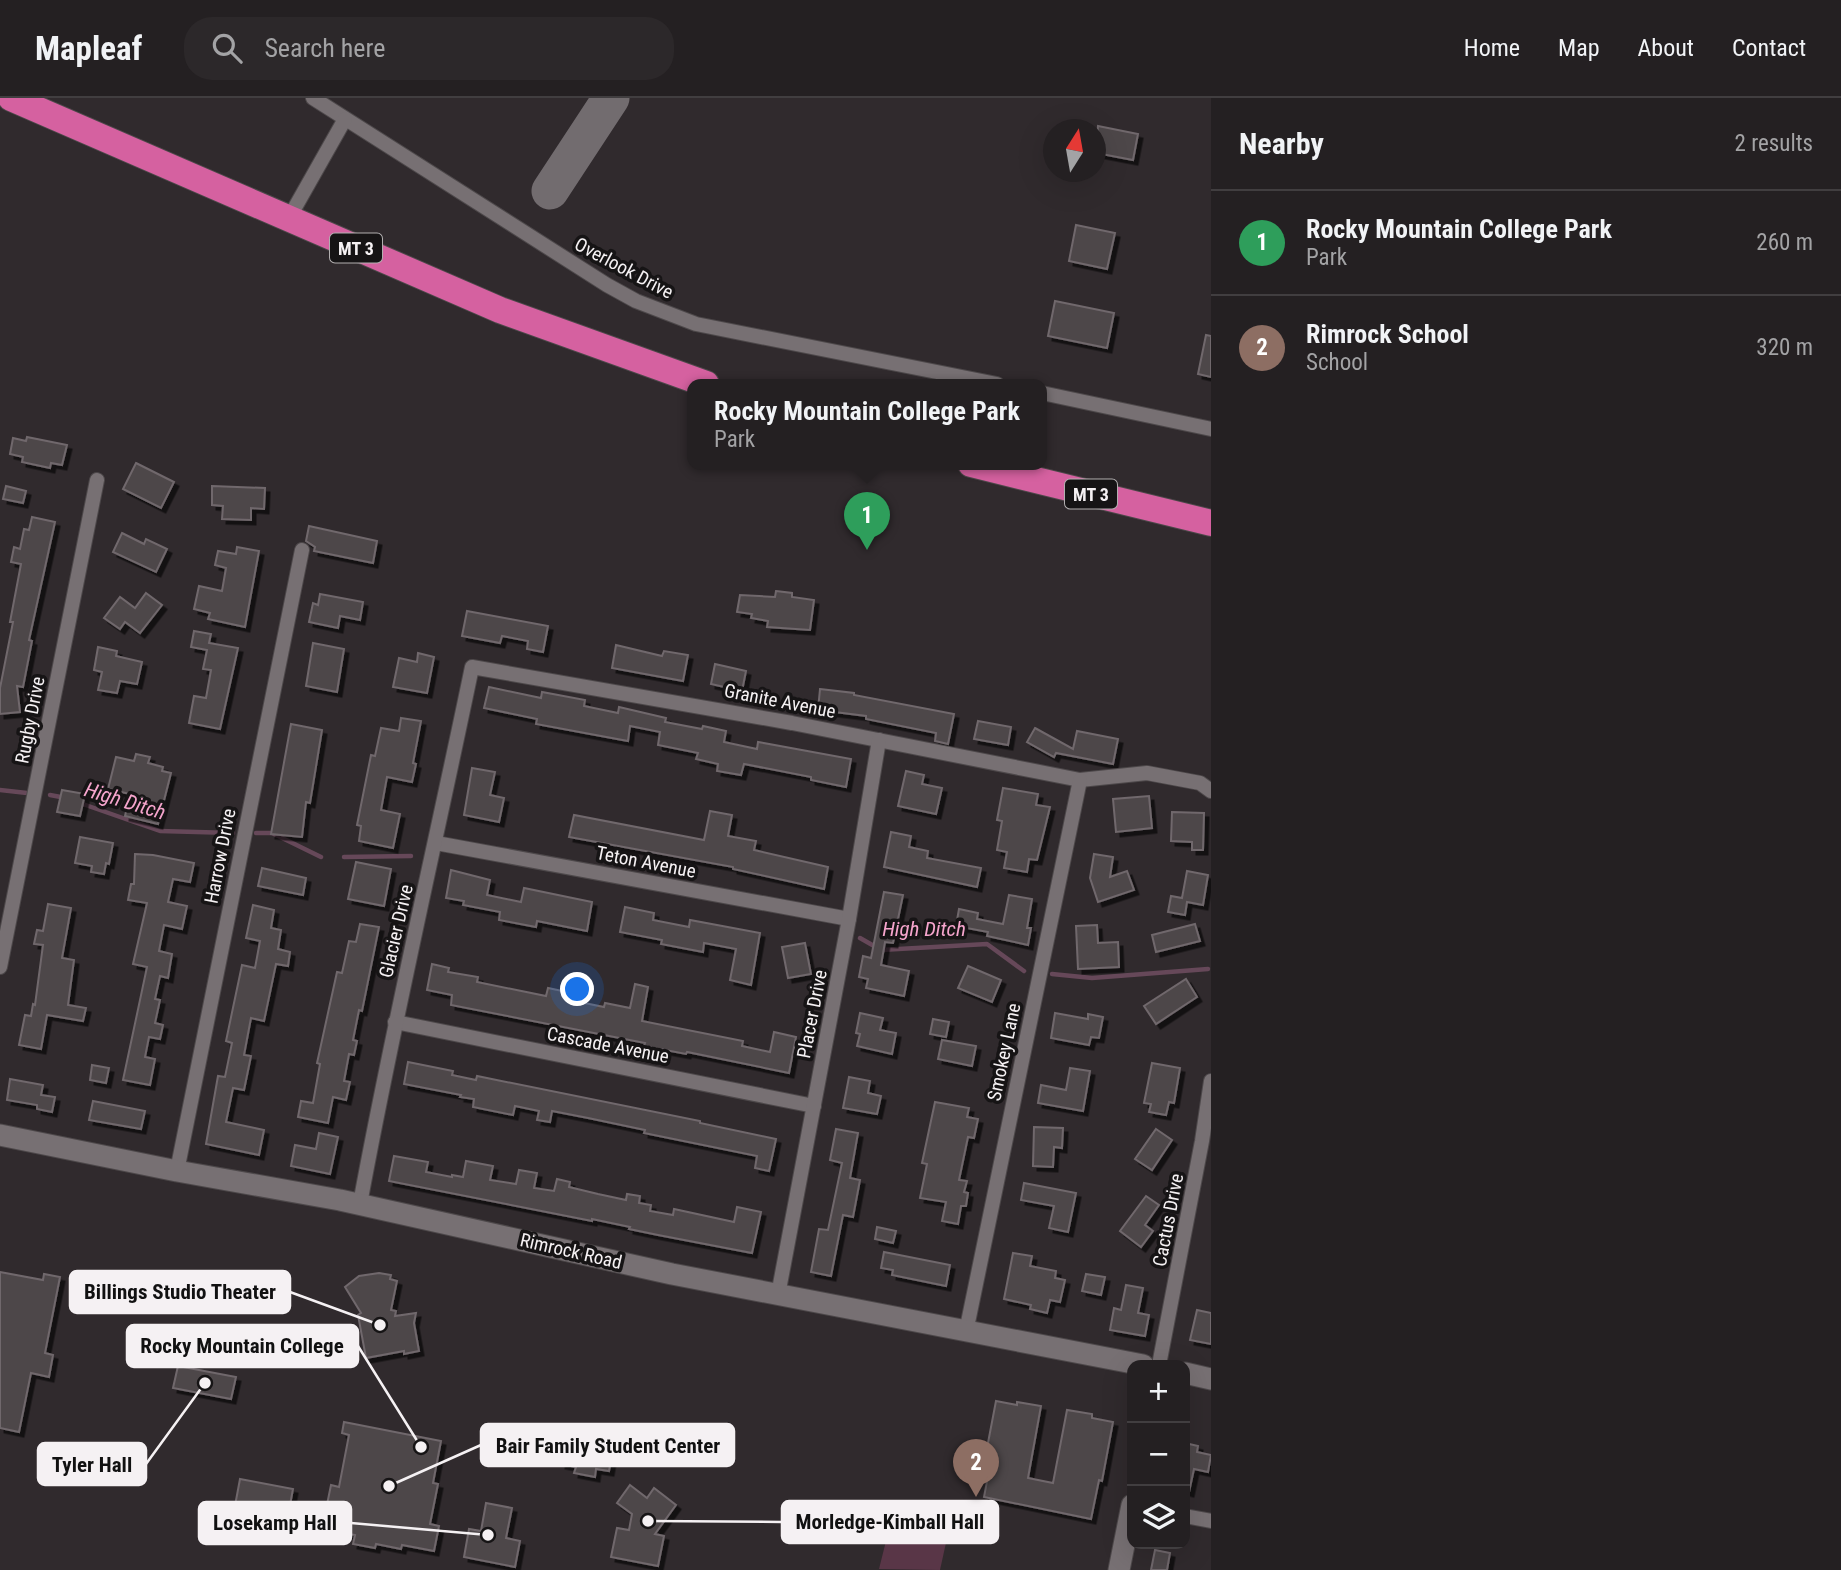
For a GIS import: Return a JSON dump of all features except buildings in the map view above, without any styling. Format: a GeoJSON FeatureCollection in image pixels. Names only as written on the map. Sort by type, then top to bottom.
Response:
{"type":"FeatureCollection","features":[{"type":"Feature","properties":{"kind":"highway","name":"MT 3"},"geometry":{"type":"LineString","coordinates":[[11,98],[500,310],[692,379]]}},
{"type":"Feature","properties":{"kind":"highway","name":"MT 3"},"geometry":{"type":"LineString","coordinates":[[995,470],[1211,523]]}},
{"type":"Feature","properties":{"kind":"main road","name":"Rimrock Road"},"geometry":{"type":"LineString","coordinates":[[0,1135],[360,1204],[778,1295],[1127,1362]]}},
{"type":"Feature","properties":{"kind":"main road"},"geometry":{"type":"LineString","coordinates":[[1190,1374],[1211,1379]]}},
{"type":"Feature","properties":{"kind":"main road"},"geometry":{"type":"LineString","coordinates":[[1119,1570],[1127,1531]]}},
{"type":"Feature","properties":{"kind":"street","name":"Overlook Drive"},"geometry":{"type":"LineString","coordinates":[[313,98],[636,301],[706,326],[972,379]]}},
{"type":"Feature","properties":{"kind":"street"},"geometry":{"type":"LineString","coordinates":[[289,218],[345,119]]}},
{"type":"Feature","properties":{"kind":"street"},"geometry":{"type":"LineString","coordinates":[[1047,394],[1211,429]]}},
{"type":"Feature","properties":{"kind":"street","name":"Rugby Drive"},"geometry":{"type":"LineString","coordinates":[[0,967],[97,480]]}},
{"type":"Feature","properties":{"kind":"street","name":"Harrow Drive"},"geometry":{"type":"LineString","coordinates":[[177,1171],[302,550]]}},
{"type":"Feature","properties":{"kind":"street","name":"Granite Avenue"},"geometry":{"type":"LineString","coordinates":[[472,667],[562,681],[1080,780],[1147,773],[1200,782],[1211,791]]}},
{"type":"Feature","properties":{"kind":"street","name":"Glacier Drive"},"geometry":{"type":"LineString","coordinates":[[360,1204],[394,1022],[436,843],[472,667]]}},
{"type":"Feature","properties":{"kind":"street","name":"Placer Drive"},"geometry":{"type":"LineString","coordinates":[[778,1295],[849,919],[879,740]]}},
{"type":"Feature","properties":{"kind":"street","name":"Smokey Lane"},"geometry":{"type":"LineString","coordinates":[[966,1332],[1080,780]]}},
{"type":"Feature","properties":{"kind":"street","name":"Teton Avenue"},"geometry":{"type":"LineString","coordinates":[[436,843],[849,919]]}},
{"type":"Feature","properties":{"kind":"street","name":"Cascade Avenue"},"geometry":{"type":"LineString","coordinates":[[394,1022],[814,1106]]}},
{"type":"Feature","properties":{"kind":"street","name":"Cactus Drive"},"geometry":{"type":"LineString","coordinates":[[1160,1360],[1207,1142],[1211,1081]]}},
{"type":"Feature","properties":{"kind":"street"},"geometry":{"type":"LineString","coordinates":[[1190,1517],[1211,1521]]}},
{"type":"Feature","properties":{"kind":"shaded area"},"geometry":{"type":"Polygon","coordinates":[[[896,1501],[953,1511],[940,1570],[879,1569],[896,1501]]]}},
{"type":"Feature","properties":{"kind":"waterway","name":"High Ditch"},"geometry":{"type":"LineString","coordinates":[[0,790],[27,793]]}},
{"type":"Feature","properties":{"kind":"waterway","name":"High Ditch"},"geometry":{"type":"LineString","coordinates":[[50,795],[66,798]]}},
{"type":"Feature","properties":{"kind":"waterway","name":"High Ditch"},"geometry":{"type":"LineString","coordinates":[[77,802],[160,831],[233,833]]}},
{"type":"Feature","properties":{"kind":"waterway","name":"High Ditch"},"geometry":{"type":"LineString","coordinates":[[256,833],[272,833],[321,857]]}},
{"type":"Feature","properties":{"kind":"waterway","name":"High Ditch"},"geometry":{"type":"LineString","coordinates":[[344,857],[411,856]]}},
{"type":"Feature","properties":{"kind":"waterway","name":"High Ditch"},"geometry":{"type":"LineString","coordinates":[[860,938],[881,950],[987,944],[1024,971]]}},
{"type":"Feature","properties":{"kind":"waterway","name":"High Ditch"},"geometry":{"type":"LineString","coordinates":[[1052,974],[1092,978],[1208,969]]}},
{"type":"Feature","properties":{"kind":"taxiway"},"geometry":{"type":"LineString","coordinates":[[550,191],[611,98]]}},
{"type":"Feature","properties":{"kind":"place","name":"Rocky Mountain College Park"},"geometry":{"type":"Point","coordinates":[867,550]}},
{"type":"Feature","properties":{"kind":"place","name":"Billings Studio Theater"},"geometry":{"type":"Point","coordinates":[380,1325]}},
{"type":"Feature","properties":{"kind":"place","name":"Tyler Hall"},"geometry":{"type":"Point","coordinates":[205,1383]}},
{"type":"Feature","properties":{"kind":"place","name":"Rocky Mountain College"},"geometry":{"type":"Point","coordinates":[421,1447]}},
{"type":"Feature","properties":{"kind":"place","name":"Bair Family Student Center"},"geometry":{"type":"Point","coordinates":[389,1486]}},
{"type":"Feature","properties":{"kind":"place","name":"Rimrock School"},"geometry":{"type":"Point","coordinates":[976,1497]}},
{"type":"Feature","properties":{"kind":"place","name":"Morledge-Kimball Hall"},"geometry":{"type":"Point","coordinates":[648,1521]}},
{"type":"Feature","properties":{"kind":"place","name":"Losekamp Hall"},"geometry":{"type":"Point","coordinates":[488,1535]}}]}
